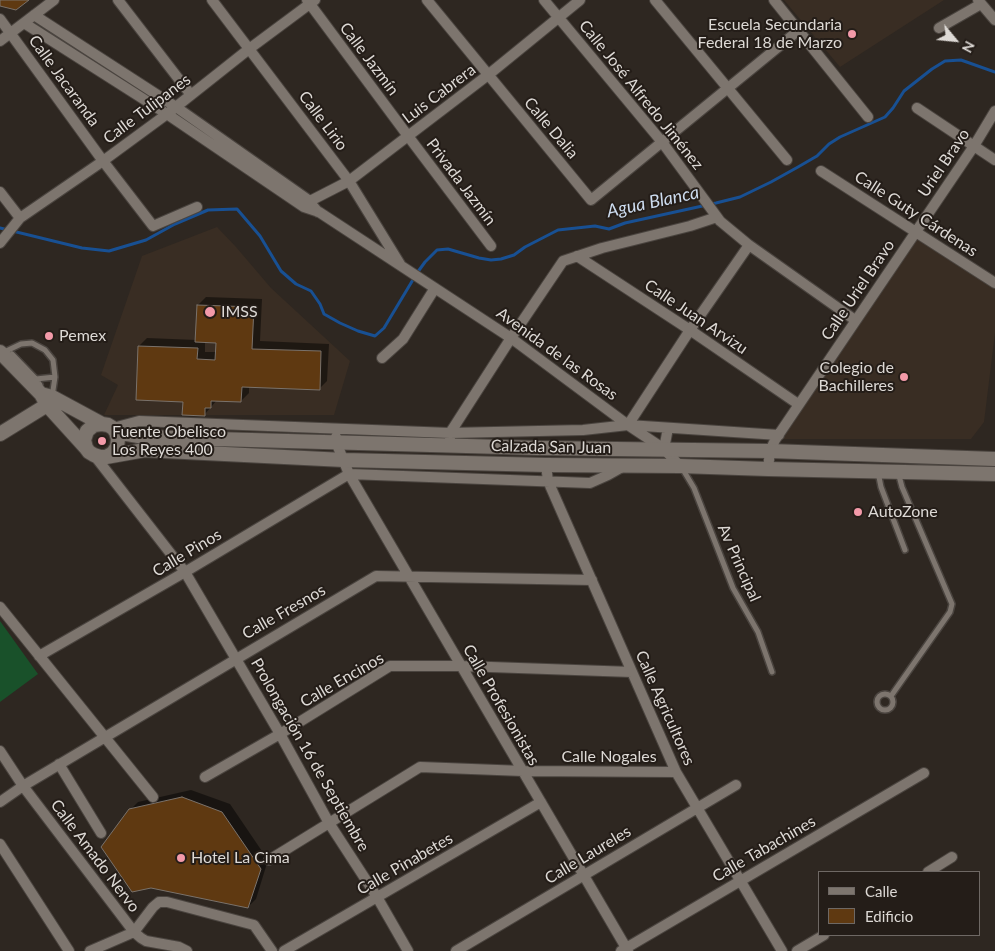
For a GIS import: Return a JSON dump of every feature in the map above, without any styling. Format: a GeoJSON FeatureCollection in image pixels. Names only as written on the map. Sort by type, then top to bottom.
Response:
{"type":"FeatureCollection","features":[{"type":"Feature","properties":{"kind":"main road"},"geometry":{"type":"LineString","coordinates":[[3,352],[95,453],[113,453],[117,447],[118,439],[110,428],[94,426],[87,431],[84,440],[95,453]]}},
{"type":"Feature","properties":{"kind":"main road","name":"Calzada San Juan"},"geometry":{"type":"LineString","coordinates":[[47,399],[144,444],[344,460],[995,474]]}},
{"type":"Feature","properties":{"kind":"main road"},"geometry":{"type":"LineString","coordinates":[[0,434],[47,399]]}},
{"type":"Feature","properties":{"kind":"main road","name":"Calzada San Juan"},"geometry":{"type":"LineString","coordinates":[[95,453],[144,444],[336,435],[450,439],[538,448],[770,451],[995,459]]}},
{"type":"Feature","properties":{"kind":"street"},"geometry":{"type":"LineString","coordinates":[[0,41],[54,0]]}},
{"type":"Feature","properties":{"kind":"street"},"geometry":{"type":"LineString","coordinates":[[118,0],[191,95]]}},
{"type":"Feature","properties":{"kind":"street","name":"Calle Lirio"},"geometry":{"type":"LineString","coordinates":[[212,0],[349,181],[401,266]]}},
{"type":"Feature","properties":{"kind":"street","name":"Calle Dalia"},"geometry":{"type":"LineString","coordinates":[[427,0],[591,200],[662,142]]}},
{"type":"Feature","properties":{"kind":"street","name":"Calle José Alfredo Jiménez"},"geometry":{"type":"LineString","coordinates":[[544,0],[662,142],[716,214],[749,245],[855,320]]}},
{"type":"Feature","properties":{"kind":"street","name":"Luis Cabrera"},"geometry":{"type":"LineString","coordinates":[[307,204],[349,181],[488,75],[580,0]]}},
{"type":"Feature","properties":{"kind":"street"},"geometry":{"type":"LineString","coordinates":[[655,0],[787,160]]}},
{"type":"Feature","properties":{"kind":"street"},"geometry":{"type":"LineString","coordinates":[[774,0],[868,117]]}},
{"type":"Feature","properties":{"kind":"street","name":"Calle Tulipanes"},"geometry":{"type":"LineString","coordinates":[[2,240],[19,220],[167,114],[310,1]]}},
{"type":"Feature","properties":{"kind":"street","name":"Calle Jazmín"},"geometry":{"type":"LineString","coordinates":[[310,1],[408,136]]}},
{"type":"Feature","properties":{"kind":"street"},"geometry":{"type":"LineString","coordinates":[[939,28],[979,2],[995,20]]}},
{"type":"Feature","properties":{"kind":"street"},"geometry":{"type":"LineString","coordinates":[[34,15],[176,107],[318,212],[401,266]]}},
{"type":"Feature","properties":{"kind":"street","name":"Calle Jacaranda"},"geometry":{"type":"LineString","coordinates":[[0,19],[103,161],[153,226],[197,206]]}},
{"type":"Feature","properties":{"kind":"street"},"geometry":{"type":"LineString","coordinates":[[24,23],[307,204]]}},
{"type":"Feature","properties":{"kind":"street"},"geometry":{"type":"LineString","coordinates":[[662,142],[799,30]]}},
{"type":"Feature","properties":{"kind":"street"},"geometry":{"type":"LineString","coordinates":[[917,108],[995,160]]}},
{"type":"Feature","properties":{"kind":"street","name":"Uriel Bravo"},"geometry":{"type":"LineString","coordinates":[[916,231],[974,146],[995,111]]}},
{"type":"Feature","properties":{"kind":"street","name":"Privada Jazmín"},"geometry":{"type":"LineString","coordinates":[[408,136],[491,246]]}},
{"type":"Feature","properties":{"kind":"street","name":"Calle Guty Cárdenas"},"geometry":{"type":"LineString","coordinates":[[821,171],[995,283]]}},
{"type":"Feature","properties":{"kind":"street"},"geometry":{"type":"LineString","coordinates":[[0,192],[19,220]]}},
{"type":"Feature","properties":{"kind":"street"},"geometry":{"type":"LineString","coordinates":[[450,439],[511,338],[562,261],[602,248],[690,226],[716,214]]}},
{"type":"Feature","properties":{"kind":"street","name":"Calle Uriel Bravo"},"geometry":{"type":"LineString","coordinates":[[768,469],[770,451],[778,435],[916,231]]}},
{"type":"Feature","properties":{"kind":"street"},"geometry":{"type":"LineString","coordinates":[[628,425],[690,330],[749,245]]}},
{"type":"Feature","properties":{"kind":"street","name":"Calle Juan Arvizu"},"geometry":{"type":"LineString","coordinates":[[577,256],[798,404]]}},
{"type":"Feature","properties":{"kind":"street","name":"Avenida de las Rosas"},"geometry":{"type":"LineString","coordinates":[[401,266],[511,338],[628,425],[664,449],[680,466]]}},
{"type":"Feature","properties":{"kind":"street"},"geometry":{"type":"LineString","coordinates":[[382,358],[403,339],[432,287]]}},
{"type":"Feature","properties":{"kind":"street"},"geometry":{"type":"LineString","coordinates":[[110,428],[140,421],[336,435]]}},
{"type":"Feature","properties":{"kind":"street"},"geometry":{"type":"LineString","coordinates":[[450,439],[584,430],[628,425],[778,435]]}},
{"type":"Feature","properties":{"kind":"street"},"geometry":{"type":"LineString","coordinates":[[664,449],[668,428]]}},
{"type":"Feature","properties":{"kind":"street","name":"Calle Profesionistas"},"geometry":{"type":"LineString","coordinates":[[336,435],[349,474],[541,802],[625,950]]}},
{"type":"Feature","properties":{"kind":"street","name":"Prolongación 16 de Septiembre"},"geometry":{"type":"LineString","coordinates":[[95,453],[185,572],[280,734],[329,823],[378,897],[408,951]]}},
{"type":"Feature","properties":{"kind":"street","name":"Calle Agricultores"},"geometry":{"type":"LineString","coordinates":[[546,465],[548,480],[676,772],[782,951]]}},
{"type":"Feature","properties":{"kind":"street"},"geometry":{"type":"LineString","coordinates":[[349,474],[590,483],[624,466]]}},
{"type":"Feature","properties":{"kind":"street","name":"Calle Pinos"},"geometry":{"type":"LineString","coordinates":[[39,656],[349,474]]}},
{"type":"Feature","properties":{"kind":"street","name":"Calle Fresnos"},"geometry":{"type":"LineString","coordinates":[[0,802],[59,764],[376,576],[592,580]]}},
{"type":"Feature","properties":{"kind":"street"},"geometry":{"type":"LineString","coordinates":[[0,607],[153,797]]}},
{"type":"Feature","properties":{"kind":"street","name":"Calle Encinos"},"geometry":{"type":"LineString","coordinates":[[205,777],[280,734],[390,666],[462,666],[632,672]]}},
{"type":"Feature","properties":{"kind":"street","name":"Calle Amado Nervo"},"geometry":{"type":"LineString","coordinates":[[0,752],[23,786],[134,932],[146,941],[187,951]]}},
{"type":"Feature","properties":{"kind":"street"},"geometry":{"type":"LineString","coordinates":[[59,764],[101,833]]}},
{"type":"Feature","properties":{"kind":"street","name":"Calle Nogales"},"geometry":{"type":"LineString","coordinates":[[269,860],[420,767],[523,771],[676,772]]}},
{"type":"Feature","properties":{"kind":"street","name":"Calle Tabachines"},"geometry":{"type":"LineString","coordinates":[[625,950],[924,773]]}},
{"type":"Feature","properties":{"kind":"street","name":"Calle Laureles"},"geometry":{"type":"LineString","coordinates":[[456,951],[736,785]]}},
{"type":"Feature","properties":{"kind":"street","name":"Calle Pinabetes"},"geometry":{"type":"LineString","coordinates":[[284,951],[541,802]]}},
{"type":"Feature","properties":{"kind":"street"},"geometry":{"type":"LineString","coordinates":[[0,844],[69,951]]}},
{"type":"Feature","properties":{"kind":"street"},"geometry":{"type":"LineString","coordinates":[[930,871],[952,857]]}},
{"type":"Feature","properties":{"kind":"street"},"geometry":{"type":"LineString","coordinates":[[90,951],[134,932],[159,902],[167,902],[254,925],[272,951]]}},
{"type":"Feature","properties":{"kind":"street"},"geometry":{"type":"LineString","coordinates":[[797,951],[822,936]]}},
{"type":"Feature","properties":{"kind":"lane"},"geometry":{"type":"LineString","coordinates":[[32,343],[45,350],[53,360],[55,376],[47,399],[36,379],[3,352],[21,344],[32,343]]}},
{"type":"Feature","properties":{"kind":"lane"},"geometry":{"type":"LineString","coordinates":[[36,379],[55,376]]}},
{"type":"Feature","properties":{"kind":"lane","name":"Av Principal"},"geometry":{"type":"LineString","coordinates":[[680,466],[694,488],[733,588],[758,632],[772,672]]}},
{"type":"Feature","properties":{"kind":"lane"},"geometry":{"type":"LineString","coordinates":[[878,471],[881,487],[905,550]]}},
{"type":"Feature","properties":{"kind":"lane"},"geometry":{"type":"LineString","coordinates":[[891,696],[950,612],[952,604],[902,487],[898,472]]}},
{"type":"Feature","properties":{"kind":"shaded area","name":"Escuela Secundaria Federal 18 de Marzo"},"geometry":{"type":"Polygon","coordinates":[[[784,0],[944,0],[840,67],[784,0]]]}},
{"type":"Feature","properties":{"kind":"shaded area","name":"IMSS"},"geometry":{"type":"Polygon","coordinates":[[[217,227],[271,288],[350,361],[334,415],[104,415],[118,385],[101,375],[142,256],[217,227]]]}},
{"type":"Feature","properties":{"kind":"shaded area","name":"Colegio de Bachilleres"},"geometry":{"type":"Polygon","coordinates":[[[917,232],[995,284],[995,333],[984,422],[971,439],[778,439],[917,232]]]}},
{"type":"Feature","properties":{"kind":"green space"},"geometry":{"type":"Polygon","coordinates":[[[0,621],[38,674],[0,702],[0,621]]]}},
{"type":"Feature","properties":{"kind":"building"},"geometry":{"type":"Polygon","coordinates":[[[0,0],[29,0],[16,10],[0,6],[0,0]]]}},
{"type":"Feature","properties":{"kind":"building"},"geometry":{"type":"Polygon","coordinates":[[[197,305],[254,307],[252,349],[321,351],[320,390],[242,387],[241,402],[211,401],[211,408],[205,408],[205,416],[182,415],[183,402],[136,400],[138,346],[198,348],[197,359],[215,360],[216,343],[195,342],[197,305]]]}},
{"type":"Feature","properties":{"kind":"building","name":"Hotel La Cima"},"geometry":{"type":"Polygon","coordinates":[[[182,797],[222,812],[261,869],[248,908],[151,888],[132,892],[101,847],[129,809],[182,797]]]}},
{"type":"Feature","properties":{"kind":"waterway","name":"Agua Blanca"},"geometry":{"type":"LineString","coordinates":[[0,228],[82,248],[109,251],[146,240],[175,224],[208,210],[237,209],[260,236],[281,271],[296,284],[311,291],[324,314],[358,331],[375,336],[384,328],[417,273],[437,250],[448,249],[479,258],[501,259],[514,255],[525,247],[558,230],[595,226],[609,229],[625,223],[740,197],[817,156],[829,144],[840,137],[885,117],[904,91],[945,61],[961,60],[995,72]]}},
{"type":"Feature","properties":{"kind":"place","name":"Escuela Secundaria Federal 18 de Marzo"},"geometry":{"type":"Point","coordinates":[852,34]}},
{"type":"Feature","properties":{"kind":"place","name":"IMSS"},"geometry":{"type":"Point","coordinates":[210,312]}},
{"type":"Feature","properties":{"kind":"place","name":"Pemex"},"geometry":{"type":"Point","coordinates":[49,336]}},
{"type":"Feature","properties":{"kind":"place","name":"Colegio de Bachilleres"},"geometry":{"type":"Point","coordinates":[904,377]}},
{"type":"Feature","properties":{"kind":"place","name":"Fuente Obelisco Los Reyes 400"},"geometry":{"type":"Point","coordinates":[102,441]}},
{"type":"Feature","properties":{"kind":"place","name":"AutoZone"},"geometry":{"type":"Point","coordinates":[858,512]}},
{"type":"Feature","properties":{"kind":"place","name":"Hotel La Cima"},"geometry":{"type":"Point","coordinates":[181,858]}}]}
